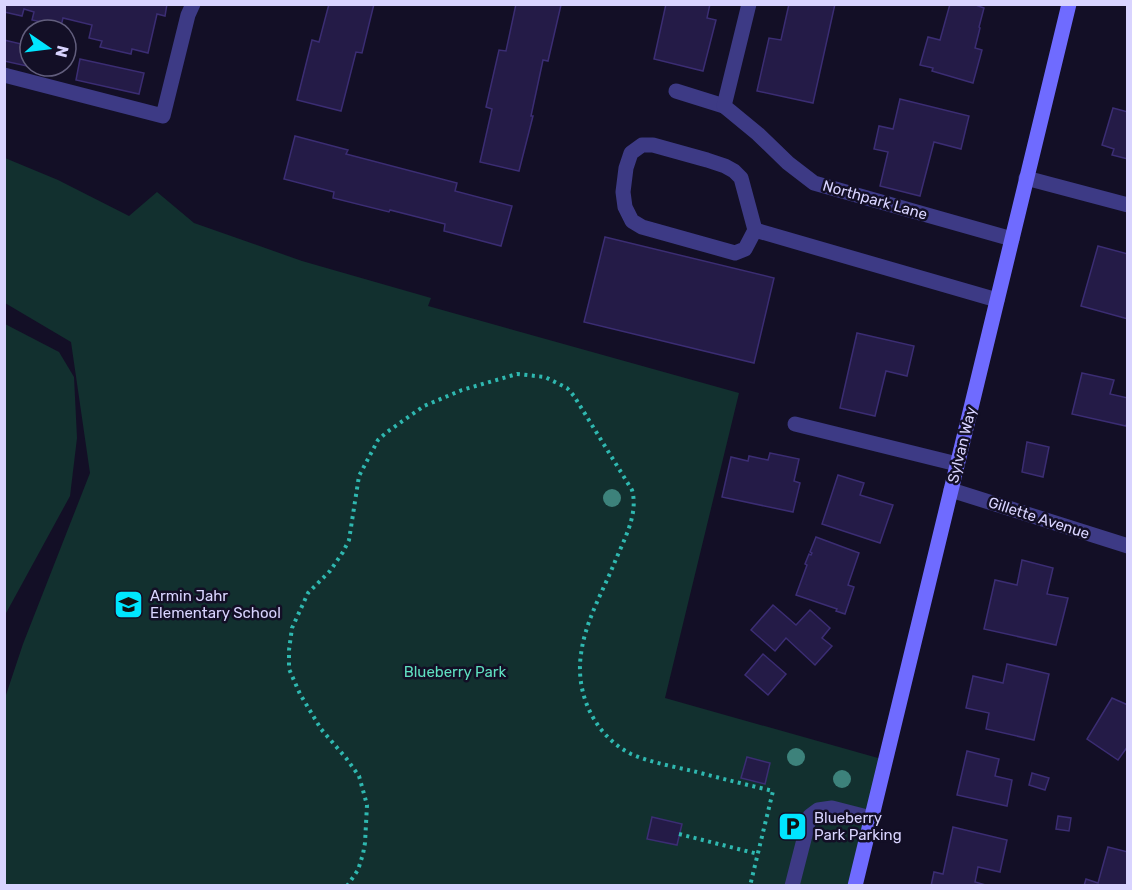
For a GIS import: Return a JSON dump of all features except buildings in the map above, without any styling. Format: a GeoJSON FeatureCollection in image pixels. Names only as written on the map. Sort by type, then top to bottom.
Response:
{"type":"FeatureCollection","features":[{"type":"Feature","properties":{"kind":"main road","name":"Sylvan Way"},"geometry":{"type":"LineString","coordinates":[[855,885],[1069,4]]}},
{"type":"Feature","properties":{"kind":"street"},"geometry":{"type":"LineString","coordinates":[[4,75],[163,116],[188,15],[193,4]]}},
{"type":"Feature","properties":{"kind":"street"},"geometry":{"type":"LineString","coordinates":[[676,91],[723,106],[749,4]]}},
{"type":"Feature","properties":{"kind":"street","name":"Northpark Lane"},"geometry":{"type":"LineString","coordinates":[[723,106],[814,183],[1012,239]]}},
{"type":"Feature","properties":{"kind":"street"},"geometry":{"type":"LineString","coordinates":[[642,145],[653,145],[707,160],[734,171],[741,178],[755,230],[745,249],[735,253],[642,227],[632,221],[625,207],[623,192],[626,168],[631,153],[642,145]]}},
{"type":"Feature","properties":{"kind":"street"},"geometry":{"type":"LineString","coordinates":[[1026,177],[1128,205]]}},
{"type":"Feature","properties":{"kind":"street"},"geometry":{"type":"LineString","coordinates":[[755,230],[998,300]]}},
{"type":"Feature","properties":{"kind":"street"},"geometry":{"type":"LineString","coordinates":[[795,424],[957,464]]}},
{"type":"Feature","properties":{"kind":"street","name":"Gillette Avenue"},"geometry":{"type":"LineString","coordinates":[[951,490],[1128,546]]}},
{"type":"Feature","properties":{"kind":"street"},"geometry":{"type":"LineString","coordinates":[[792,885],[810,816],[818,810],[832,808],[871,818]]}},
{"type":"Feature","properties":{"kind":"path"},"geometry":{"type":"LineString","coordinates":[[347,885],[358,870],[363,854],[367,805],[358,776],[315,719],[294,682],[289,669],[289,640],[292,628],[308,592],[330,571],[349,540],[359,476],[378,440],[424,406],[462,390],[517,374],[545,377],[567,388],[632,490],[635,501],[625,537],[591,616],[583,641],[580,672],[586,704],[604,733],[632,754],[659,763],[773,791],[750,885]]}},
{"type":"Feature","properties":{"kind":"path"},"geometry":{"type":"LineString","coordinates":[[680,834],[758,854]]}},
{"type":"Feature","properties":{"kind":"green space","name":"Blueberry Park"},"geometry":{"type":"Polygon","coordinates":[[[5,158],[58,180],[129,216],[157,192],[194,223],[302,261],[431,298],[428,306],[739,393],[665,698],[885,760],[855,885],[5,885],[5,698],[23,644],[90,473],[71,342],[5,303],[5,158]]]}},
{"type":"Feature","properties":{"kind":"green space"},"geometry":{"type":"Polygon","coordinates":[[[5,324],[59,352],[74,377],[77,438],[70,496],[5,615],[5,324]]]}},
{"type":"Feature","properties":{"kind":"place","name":"Armin Jahr Elementary School"},"geometry":{"type":"Point","coordinates":[129,605]}},
{"type":"Feature","properties":{"kind":"place","name":"Blueberry Park Parking"},"geometry":{"type":"Point","coordinates":[793,827]}}]}
